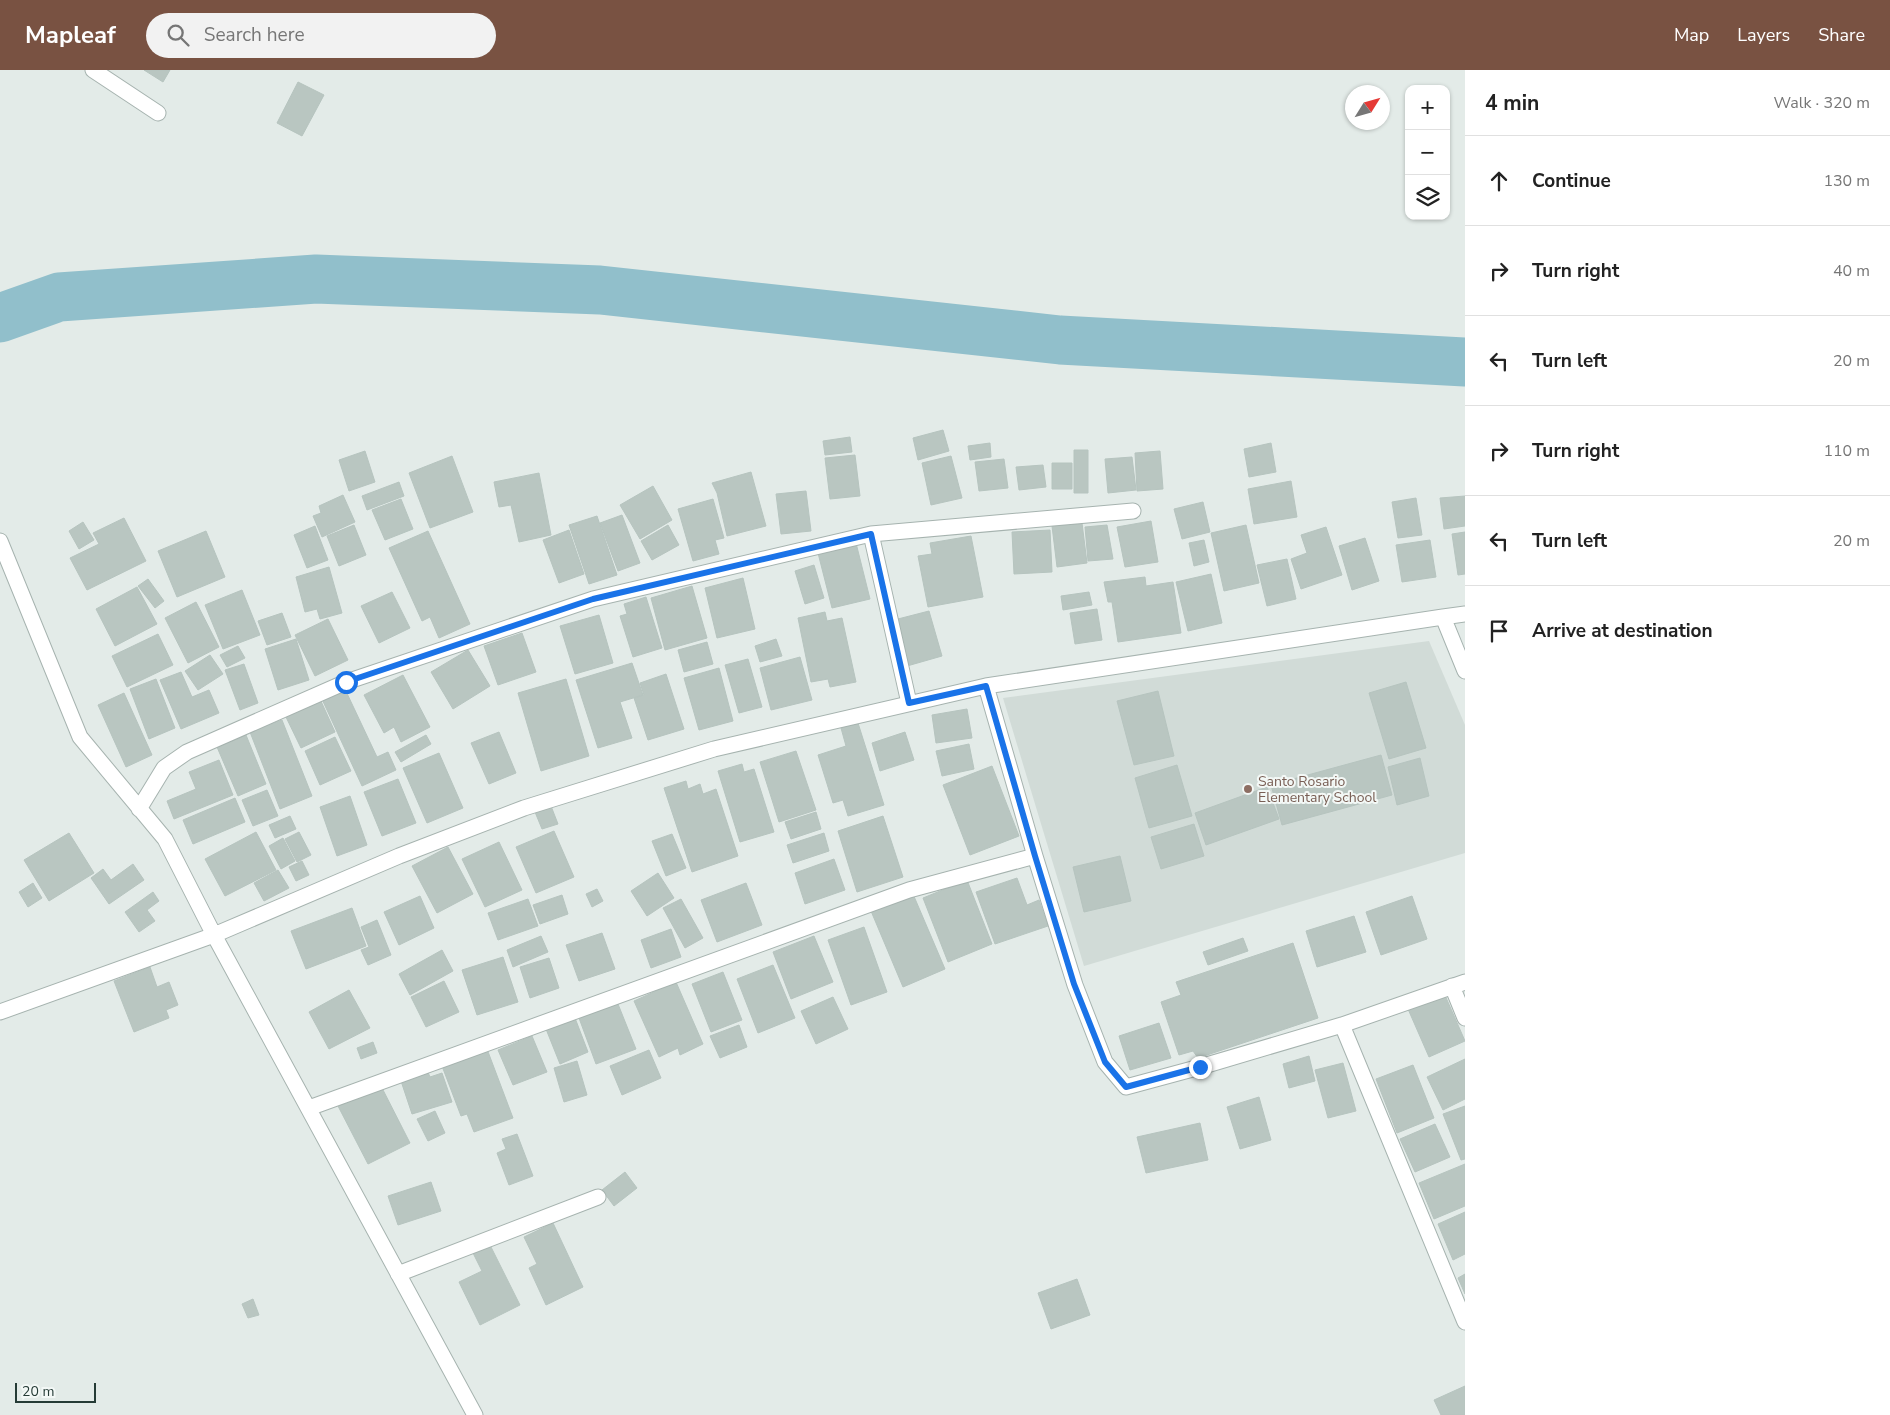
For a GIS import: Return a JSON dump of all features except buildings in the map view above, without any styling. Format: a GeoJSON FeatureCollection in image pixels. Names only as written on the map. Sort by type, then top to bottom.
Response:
{"type":"FeatureCollection","features":[{"type":"Feature","properties":{"kind":"street"},"geometry":{"type":"LineString","coordinates":[[93,70],[158,113]]}},
{"type":"Feature","properties":{"kind":"street"},"geometry":{"type":"LineString","coordinates":[[139,809],[164,768],[187,752],[346,682],[593,599],[871,534],[1133,511]]}},
{"type":"Feature","properties":{"kind":"street"},"geometry":{"type":"LineString","coordinates":[[871,534],[909,703]]}},
{"type":"Feature","properties":{"kind":"street"},"geometry":{"type":"LineString","coordinates":[[0,541],[80,737],[165,839],[214,935],[475,1415]]}},
{"type":"Feature","properties":{"kind":"street"},"geometry":{"type":"LineString","coordinates":[[0,1012],[214,935],[399,856],[524,808],[714,749],[986,686],[1465,614]]}},
{"type":"Feature","properties":{"kind":"street"},"geometry":{"type":"LineString","coordinates":[[1443,617],[1465,671]]}},
{"type":"Feature","properties":{"kind":"street"},"geometry":{"type":"LineString","coordinates":[[986,686],[1074,984],[1105,1062],[1126,1087],[1342,1025],[1458,984],[1465,1018]]}},
{"type":"Feature","properties":{"kind":"street"},"geometry":{"type":"LineString","coordinates":[[309,1108],[908,890],[1035,856]]}},
{"type":"Feature","properties":{"kind":"street"},"geometry":{"type":"LineString","coordinates":[[1342,1025],[1465,1322]]}},
{"type":"Feature","properties":{"kind":"street"},"geometry":{"type":"LineString","coordinates":[[398,1274],[598,1197]]}},
{"type":"Feature","properties":{"kind":"shaded area","name":"Santo Rosario Elementary School"},"geometry":{"type":"Polygon","coordinates":[[[1429,641],[1465,725],[1465,853],[1084,966],[1003,698],[1429,641]]]}},
{"type":"Feature","properties":{"kind":"waterway"},"geometry":{"type":"LineString","coordinates":[[0,318],[59,297],[316,279],[600,290],[1060,340],[1465,362]]}},
{"type":"Feature","properties":{"kind":"place","name":"Santo Rosario Elementary School"},"geometry":{"type":"Point","coordinates":[1248,789]}},
{"type":"Feature","properties":{"kind":"route"},"geometry":{"type":"LineString","coordinates":[[346,682],[593,599],[871,534],[909,703],[986,686],[1074,984],[1105,1062],[1126,1087],[1200,1067]]}}]}
